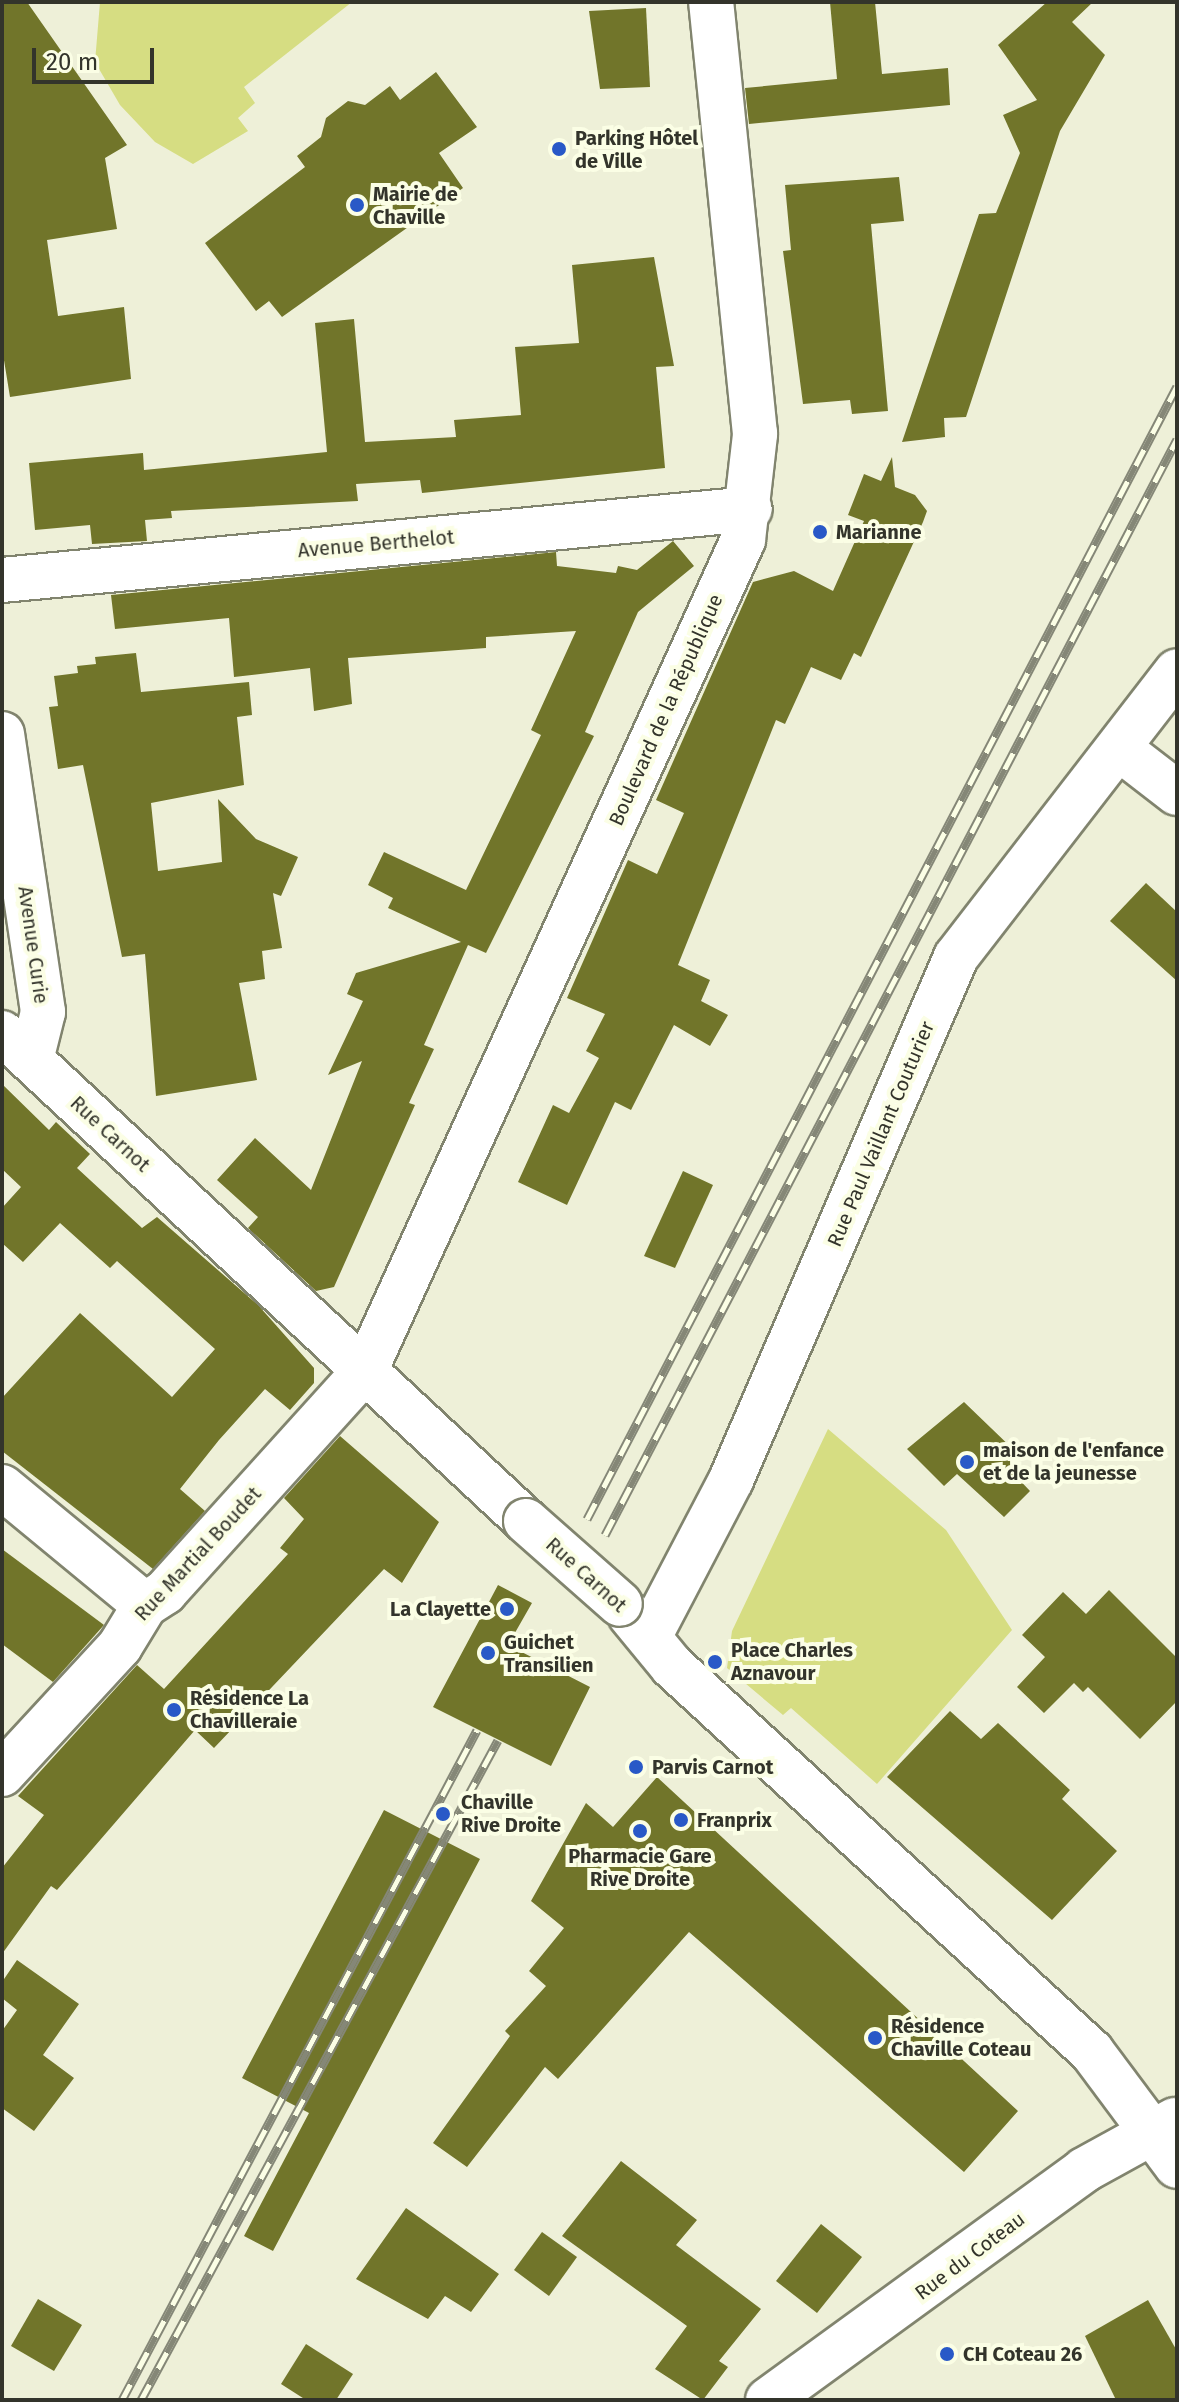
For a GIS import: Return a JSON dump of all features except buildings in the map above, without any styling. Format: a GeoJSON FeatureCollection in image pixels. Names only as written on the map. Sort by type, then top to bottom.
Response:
{"type":"FeatureCollection","features":[{"type":"Feature","properties":{"kind":"street","name":"Boulevard de la République"},"geometry":{"type":"LineString","coordinates":[[365,1371],[715,602],[750,509],[755,434],[711,2]]}},
{"type":"Feature","properties":{"kind":"street","name":"Avenue Berthelot"},"geometry":{"type":"LineString","coordinates":[[2,580],[750,509]]}},
{"type":"Feature","properties":{"kind":"street","name":"Rue Paul Vaillant Couturier"},"geometry":{"type":"LineString","coordinates":[[650,1635],[731,1480],[956,957],[1120,749],[1177,671]]}},
{"type":"Feature","properties":{"kind":"street","name":"Avenue Curie"},"geometry":{"type":"LineString","coordinates":[[2,734],[43,1012],[16,1046]]}},
{"type":"Feature","properties":{"kind":"street"},"geometry":{"type":"LineString","coordinates":[[1120,749],[1177,793]]}},
{"type":"Feature","properties":{"kind":"street","name":"Rue Carnot"},"geometry":{"type":"LineString","coordinates":[[16,1046],[526,1521],[620,1604],[650,1635],[672,1666],[1092,2052],[1164,2126],[1177,2166]]}},
{"type":"Feature","properties":{"kind":"street","name":"Rue Martial Boudet"},"geometry":{"type":"LineString","coordinates":[[2,1774],[120,1646],[145,1605],[165,1592],[365,1371]]}},
{"type":"Feature","properties":{"kind":"street"},"geometry":{"type":"LineString","coordinates":[[2,1487],[145,1605]]}},
{"type":"Feature","properties":{"kind":"street","name":"Rue du Coteau"},"geometry":{"type":"LineString","coordinates":[[768,2400],[1084,2170],[1164,2126]]}},
{"type":"Feature","properties":{"kind":"green space"},"geometry":{"type":"Polygon","coordinates":[[[100,2],[352,2],[244,87],[255,103],[238,118],[248,131],[193,164],[155,142],[120,105],[95,62],[100,2]]]}},
{"type":"Feature","properties":{"kind":"green space"},"geometry":{"type":"Polygon","coordinates":[[[828,1429],[946,1530],[1012,1630],[877,1784],[791,1708],[783,1715],[727,1668],[732,1631],[828,1429]]]}},
{"type":"Feature","properties":{"kind":"railway"},"geometry":{"type":"LineString","coordinates":[[587,1519],[1177,386]]}},
{"type":"Feature","properties":{"kind":"railway"},"geometry":{"type":"LineString","coordinates":[[605,1535],[1177,439]]}},
{"type":"Feature","properties":{"kind":"railway"},"geometry":{"type":"LineString","coordinates":[[122,2400],[477,1730]]}},
{"type":"Feature","properties":{"kind":"railway"},"geometry":{"type":"LineString","coordinates":[[141,2400],[498,1740]]}},
{"type":"Feature","properties":{"kind":"place","name":"Parking Hôtel de Ville"},"geometry":{"type":"Point","coordinates":[559,149]}},
{"type":"Feature","properties":{"kind":"place","name":"Mairie de Chaville"},"geometry":{"type":"Point","coordinates":[357,205]}},
{"type":"Feature","properties":{"kind":"place","name":"Marianne"},"geometry":{"type":"Point","coordinates":[820,532]}},
{"type":"Feature","properties":{"kind":"place","name":"maison de l'enfance et de la jeunesse"},"geometry":{"type":"Point","coordinates":[967,1462]}},
{"type":"Feature","properties":{"kind":"place","name":"La Clayette"},"geometry":{"type":"Point","coordinates":[507,1609]}},
{"type":"Feature","properties":{"kind":"place","name":"Guichet Transilien"},"geometry":{"type":"Point","coordinates":[488,1653]}},
{"type":"Feature","properties":{"kind":"place","name":"Place Charles Aznavour"},"geometry":{"type":"Point","coordinates":[715,1662]}},
{"type":"Feature","properties":{"kind":"place","name":"Résidence La Chavilleraie"},"geometry":{"type":"Point","coordinates":[174,1710]}},
{"type":"Feature","properties":{"kind":"place","name":"Parvis Carnot"},"geometry":{"type":"Point","coordinates":[636,1767]}},
{"type":"Feature","properties":{"kind":"place","name":"Chaville Rive Droite"},"geometry":{"type":"Point","coordinates":[443,1814]}},
{"type":"Feature","properties":{"kind":"place","name":"Franprix"},"geometry":{"type":"Point","coordinates":[681,1820]}},
{"type":"Feature","properties":{"kind":"place","name":"Pharmacie Gare Rive Droite"},"geometry":{"type":"Point","coordinates":[640,1831]}},
{"type":"Feature","properties":{"kind":"place","name":"Résidence Chaville Coteau"},"geometry":{"type":"Point","coordinates":[875,2038]}},
{"type":"Feature","properties":{"kind":"place","name":"CH Coteau 26"},"geometry":{"type":"Point","coordinates":[947,2354]}}]}
